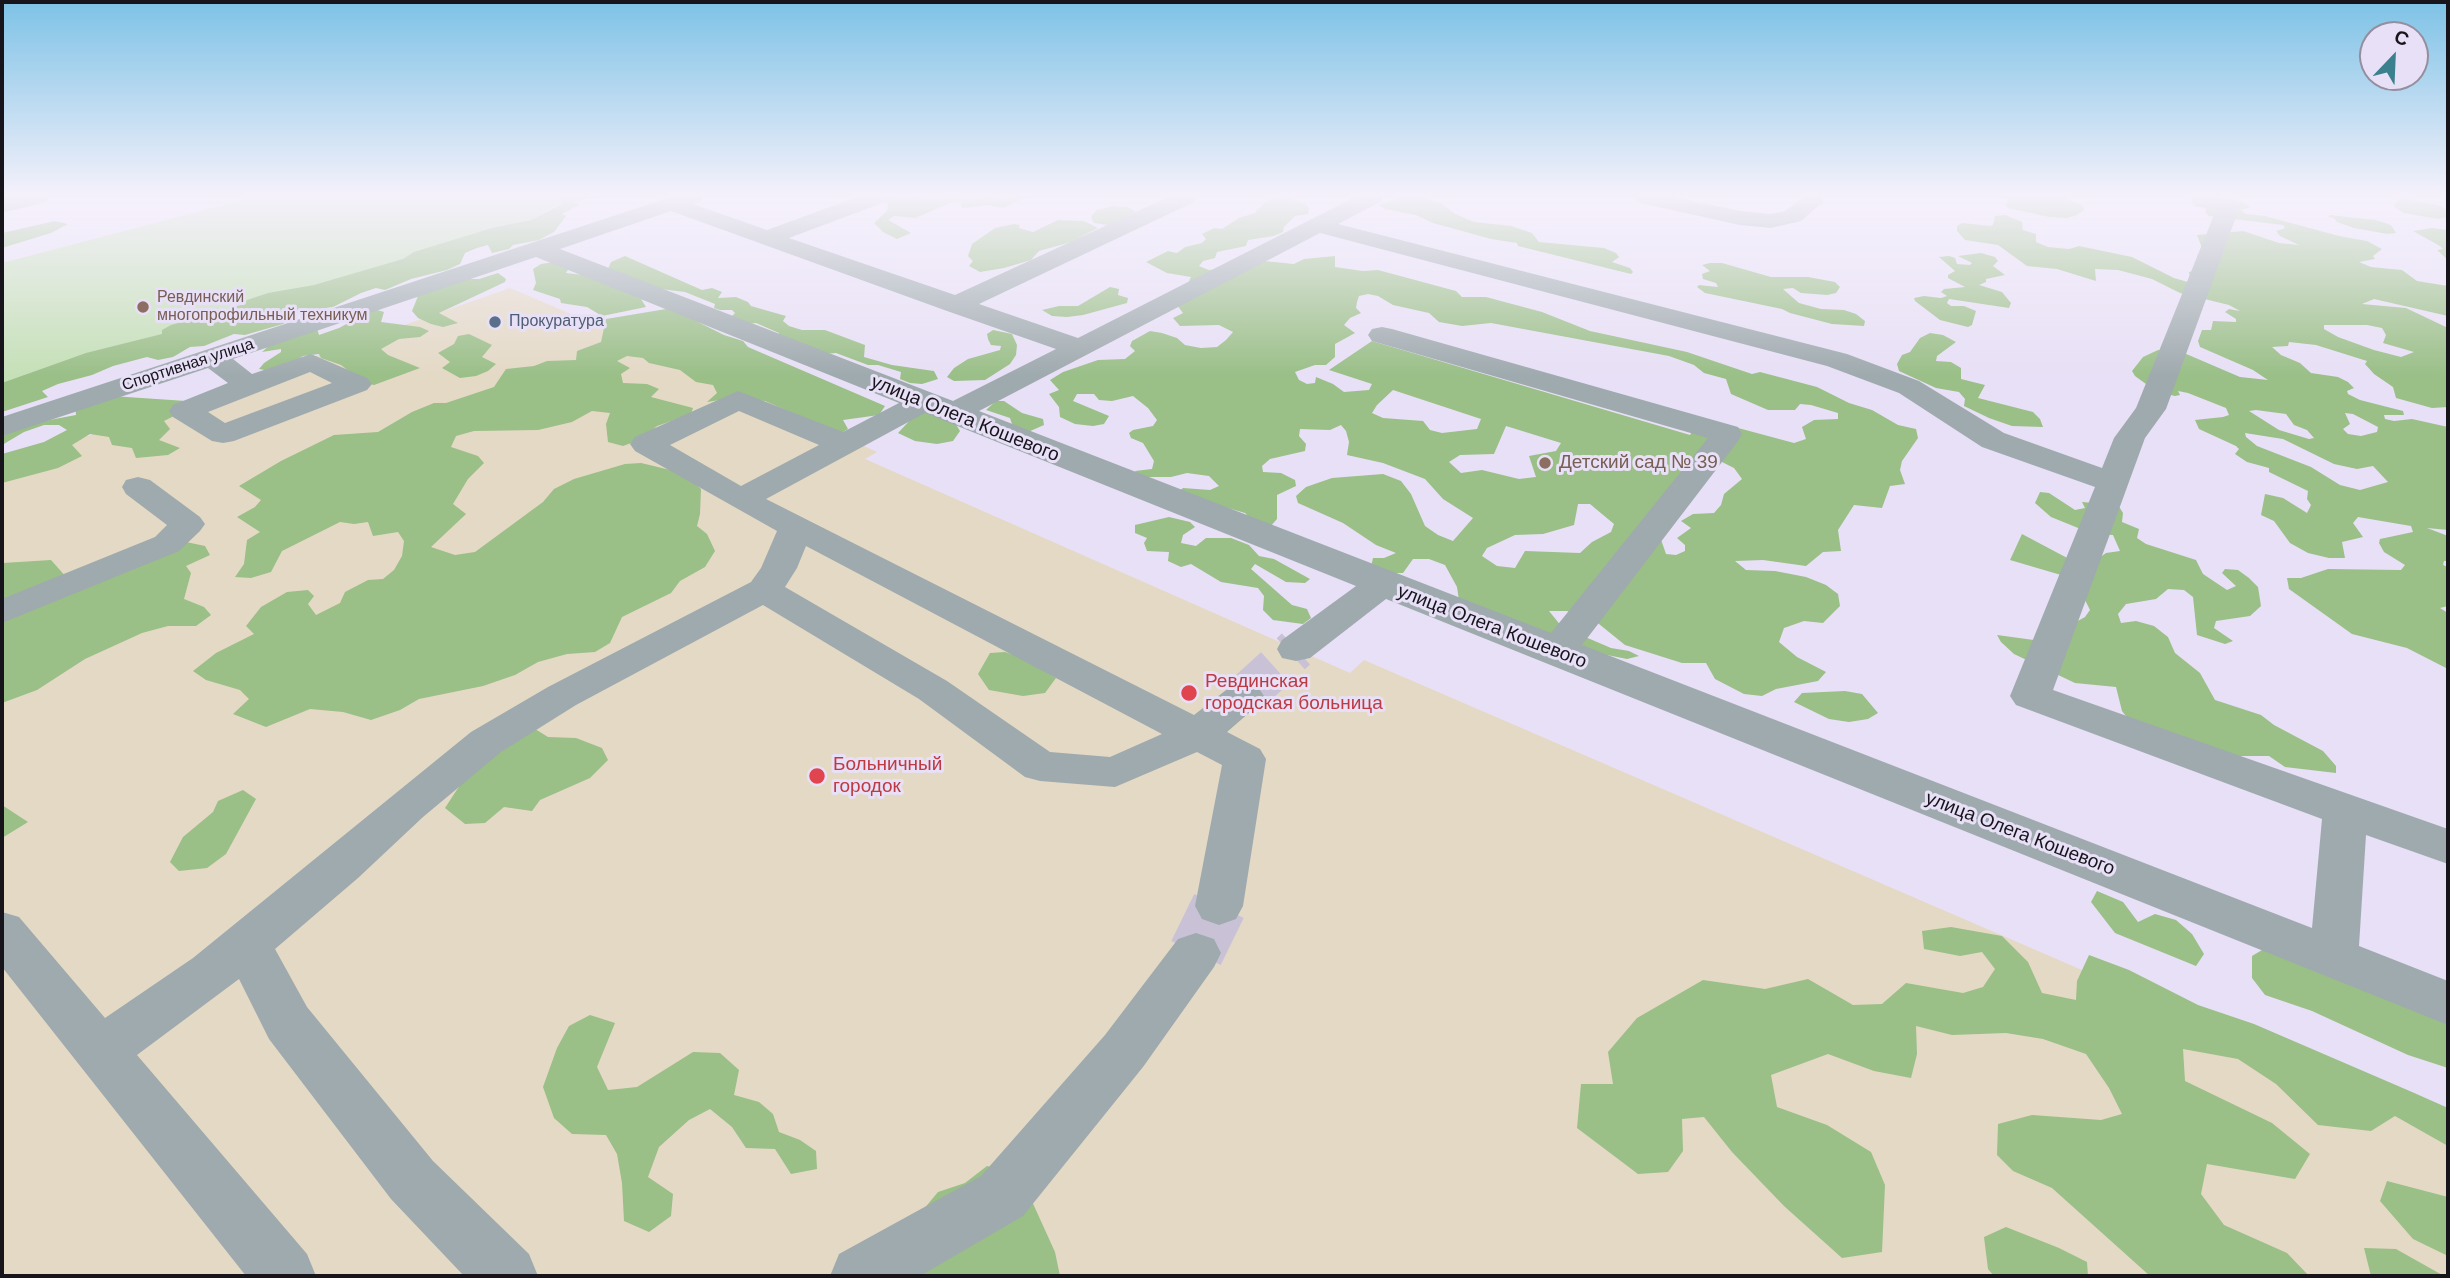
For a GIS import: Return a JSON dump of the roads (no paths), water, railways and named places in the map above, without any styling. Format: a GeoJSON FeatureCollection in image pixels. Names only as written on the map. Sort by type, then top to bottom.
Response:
{"type":"FeatureCollection","features":[{"type":"Feature","properties":{"kind":"street","name":"Спортивная улица"},"geometry":{"type":"LineString","coordinates":[[2,427],[515,257]]}},
{"type":"Feature","properties":{"kind":"street","name":"улица Олега Кошевого"},"geometry":{"type":"LineString","coordinates":[[557,257],[2448,1003]]}},
{"type":"Feature","properties":{"kind":"street"},"geometry":{"type":"LineString","coordinates":[[820,257],[1080,348]]}},
{"type":"Feature","properties":{"kind":"street"},"geometry":{"type":"LineString","coordinates":[[956,304],[1058,257]]}},
{"type":"Feature","properties":{"kind":"street"},"geometry":{"type":"LineString","coordinates":[[741,499],[845,445],[1080,348],[1255,257]]}},
{"type":"Feature","properties":{"kind":"street"},"geometry":{"type":"LineString","coordinates":[[1438,257],[1837,360],[1909,387],[1993,440],[2112,482]]}},
{"type":"Feature","properties":{"kind":"street"},"geometry":{"type":"LineString","coordinates":[[2210,257],[2151,409],[2130,438],[2112,482],[2031,696],[2448,847]]}},
{"type":"Feature","properties":{"kind":"street"},"geometry":{"type":"LineString","coordinates":[[1382,335],[1727,435],[1556,652]]}},
{"type":"Feature","properties":{"kind":"street"},"geometry":{"type":"LineString","coordinates":[[212,357],[249,385]]}},
{"type":"Feature","properties":{"kind":"street"},"geometry":{"type":"LineString","coordinates":[[311,362],[357,384],[223,434],[184,411],[249,385],[311,362]]}},
{"type":"Feature","properties":{"kind":"street"},"geometry":{"type":"LineString","coordinates":[[845,445],[738,400],[646,444],[741,499],[1245,759],[1208,929],[1124,1051],[1002,1196],[862,1276]]}},
{"type":"Feature","properties":{"kind":"street"},"geometry":{"type":"LineString","coordinates":[[2,612],[167,544],[188,524],[138,487]]}},
{"type":"Feature","properties":{"kind":"street"},"geometry":{"type":"LineString","coordinates":[[100,1051],[211,973],[486,742],[562,696],[764,590],[779,568],[796,527]]}},
{"type":"Feature","properties":{"kind":"street"},"geometry":{"type":"LineString","coordinates":[[1296,649],[1382,584]]}},
{"type":"Feature","properties":{"kind":"street"},"geometry":{"type":"LineString","coordinates":[[764,590],[933,690],[1040,766],[1115,772],[1197,734],[1244,696]]}},
{"type":"Feature","properties":{"kind":"street"},"geometry":{"type":"LineString","coordinates":[[2332,957],[2338,921],[2345,810]]}},
{"type":"Feature","properties":{"kind":"street"},"geometry":{"type":"LineString","coordinates":[[2,931],[285,1276]]}},
{"type":"Feature","properties":{"kind":"street"},"geometry":{"type":"LineString","coordinates":[[247,944],[288,1023],[412,1180],[506,1276]]}},
{"type":"Feature","properties":{"kind":"tunnel"},"geometry":{"type":"LineString","coordinates":[[1244,696],[1296,649]]}},
{"type":"Feature","properties":{"kind":"tunnel"},"geometry":{"type":"LineString","coordinates":[[1196,953],[1219,906]]}},
{"type":"Feature","properties":{"kind":"place","name":"Ревдинский многопрофильный техникум"},"geometry":{"type":"Point","coordinates":[143,307]}},
{"type":"Feature","properties":{"kind":"place","name":"Прокуратура"},"geometry":{"type":"Point","coordinates":[495,322]}},
{"type":"Feature","properties":{"kind":"place","name":"Детский сад № 39"},"geometry":{"type":"Point","coordinates":[1545,463]}},
{"type":"Feature","properties":{"kind":"place","name":"Ревдинская городская больница"},"geometry":{"type":"Point","coordinates":[1189,693]}},
{"type":"Feature","properties":{"kind":"place","name":"Больничный городок"},"geometry":{"type":"Point","coordinates":[817,776]}}]}
